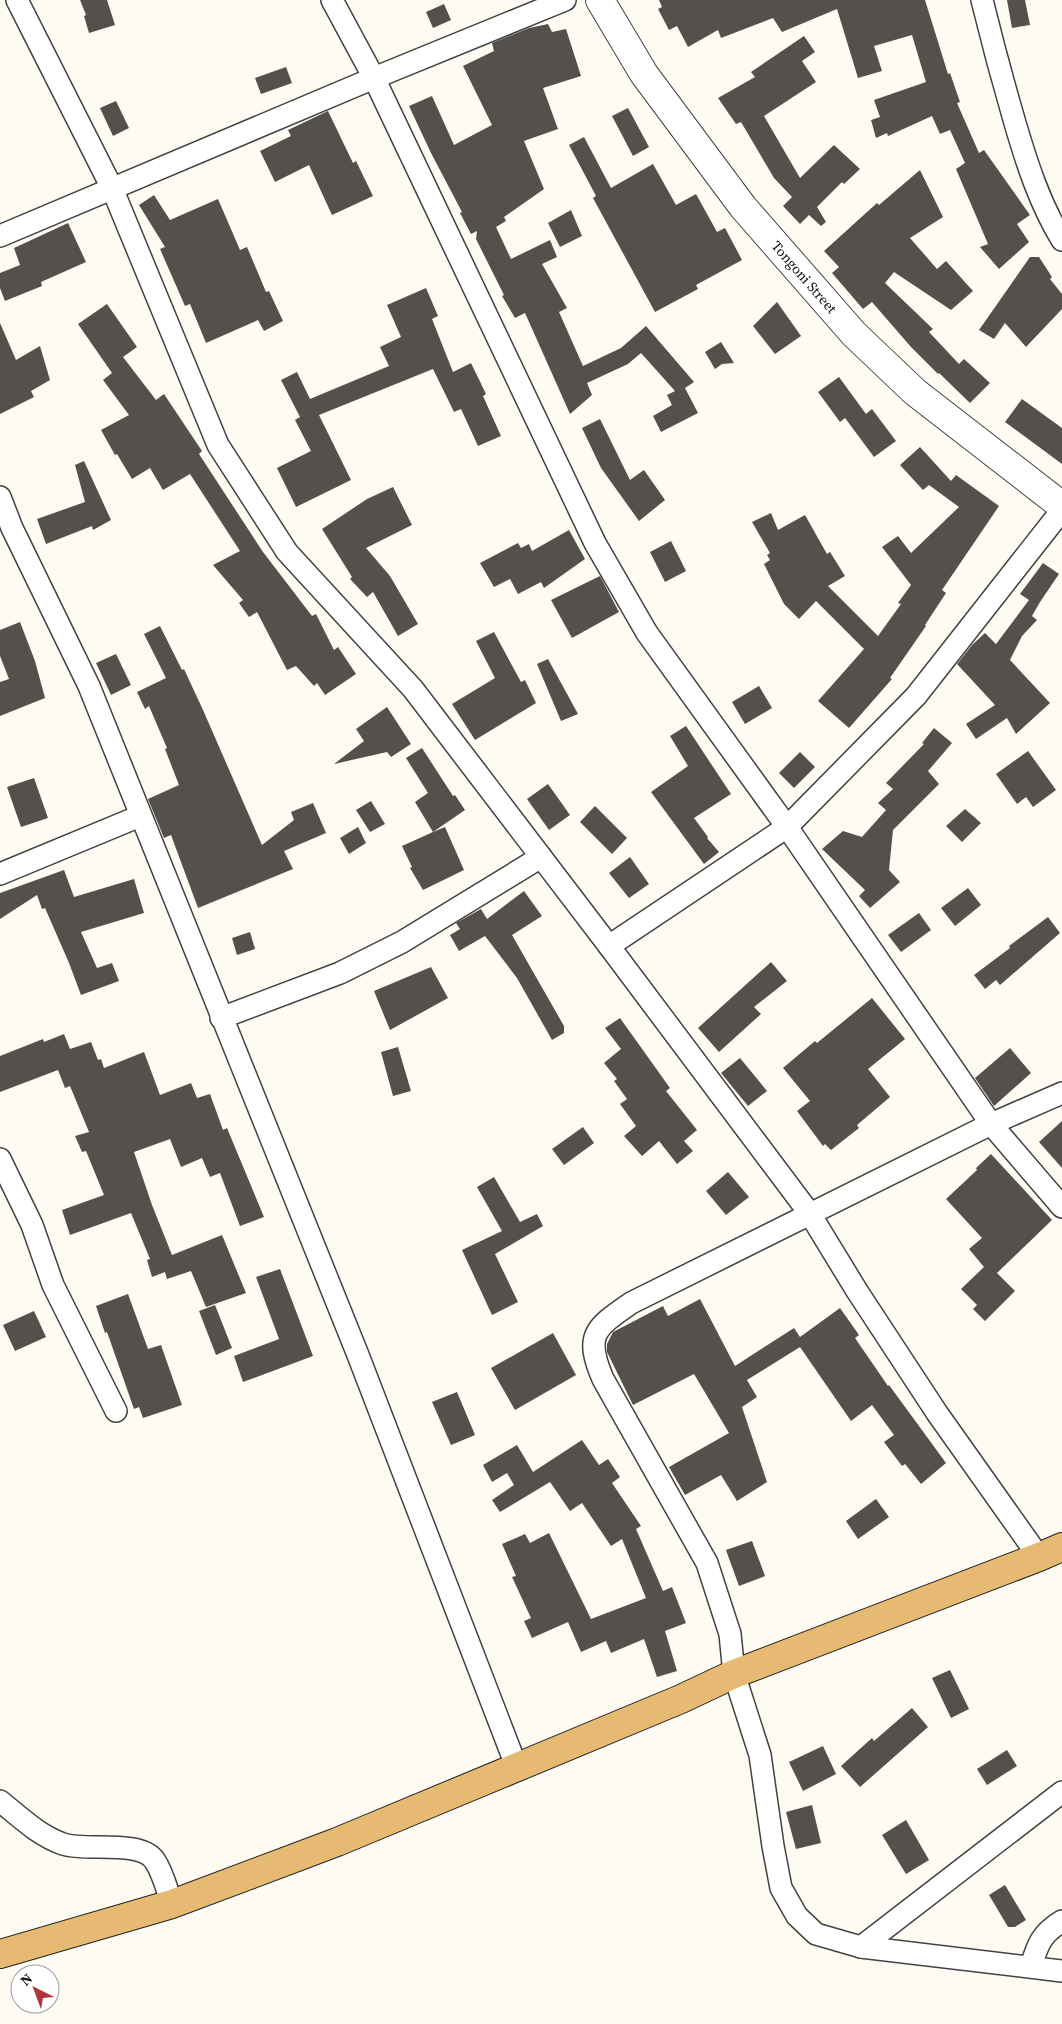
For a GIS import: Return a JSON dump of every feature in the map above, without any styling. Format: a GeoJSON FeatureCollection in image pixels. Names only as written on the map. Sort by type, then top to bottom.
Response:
{"type":"FeatureCollection","features":[{"type":"Feature","properties":{"kind":"highway"},"geometry":{"type":"LineString","coordinates":[[0,1954],[172,1904],[337,1842],[681,1699],[734,1674],[1051,1552]]}},
{"type":"Feature","properties":{"kind":"street"},"geometry":{"type":"LineString","coordinates":[[16,0],[112,188],[218,445],[287,552],[413,689],[810,1214],[937,1413],[1051,1552]]}},
{"type":"Feature","properties":{"kind":"street"},"geometry":{"type":"LineString","coordinates":[[332,0],[374,78],[596,544],[647,633],[787,827],[991,1124],[1062,1207]]}},
{"type":"Feature","properties":{"kind":"street"},"geometry":{"type":"LineString","coordinates":[[0,236],[374,78],[565,0]]}},
{"type":"Feature","properties":{"kind":"street","name":"Tongoni Street"},"geometry":{"type":"LineString","coordinates":[[600,0],[644,74],[743,207],[854,334],[915,392],[1062,508]]}},
{"type":"Feature","properties":{"kind":"street"},"geometry":{"type":"LineString","coordinates":[[982,0],[996,60],[1031,177],[1053,226],[1062,240]]}},
{"type":"Feature","properties":{"kind":"street"},"geometry":{"type":"LineString","coordinates":[[0,497],[12,528],[89,686],[358,1356],[517,1768]]}},
{"type":"Feature","properties":{"kind":"street"},"geometry":{"type":"LineString","coordinates":[[609,946],[787,827],[916,696],[1062,508]]}},
{"type":"Feature","properties":{"kind":"street"},"geometry":{"type":"LineString","coordinates":[[0,874],[140,816]]}},
{"type":"Feature","properties":{"kind":"street"},"geometry":{"type":"LineString","coordinates":[[221,1018],[340,972],[402,942],[541,857]]}},
{"type":"Feature","properties":{"kind":"street"},"geometry":{"type":"LineString","coordinates":[[1062,1093],[991,1124],[631,1303],[603,1322],[593,1345],[594,1358],[603,1379],[707,1563],[730,1634],[734,1674],[760,1755],[781,1888],[797,1916],[816,1934],[861,1948],[1062,1971]]}},
{"type":"Feature","properties":{"kind":"street"},"geometry":{"type":"LineString","coordinates":[[0,1159],[32,1226],[54,1285],[116,1411]]}},
{"type":"Feature","properties":{"kind":"street"},"geometry":{"type":"LineString","coordinates":[[861,1948],[1062,1792]]}},
{"type":"Feature","properties":{"kind":"street"},"geometry":{"type":"LineString","coordinates":[[0,1801],[33,1829],[64,1844],[133,1849],[147,1854],[155,1860],[172,1904]]}},
{"type":"Feature","properties":{"kind":"street"},"geometry":{"type":"LineString","coordinates":[[1031,1966],[1040,1940],[1050,1928],[1062,1920]]}},
{"type":"Feature","properties":{"kind":"building"},"geometry":{"type":"Polygon","coordinates":[[[80,0],[107,0],[115,25],[89,33],[84,16],[86,15],[80,0]]]}},
{"type":"Feature","properties":{"kind":"building"},"geometry":{"type":"Polygon","coordinates":[[[659,0],[925,0],[948,74],[950,73],[960,102],[957,103],[979,153],[984,150],[1030,215],[1017,224],[1029,242],[999,269],[980,247],[988,244],[956,169],[965,163],[950,130],[940,134],[932,116],[888,136],[887,133],[876,138],[871,120],[880,117],[874,100],[926,82],[912,35],[874,46],[882,71],[858,78],[837,9],[782,32],[773,18],[721,38],[718,30],[688,47],[677,26],[669,30],[658,9],[662,7],[659,0]]]}},
{"type":"Feature","properties":{"kind":"building"},"geometry":{"type":"Polygon","coordinates":[[[1007,0],[1025,0],[1030,25],[1012,28],[1007,0]]]}},
{"type":"Feature","properties":{"kind":"building"},"geometry":{"type":"Polygon","coordinates":[[[444,4],[451,20],[433,28],[426,12],[444,4]]]}},
{"type":"Feature","properties":{"kind":"building"},"geometry":{"type":"Polygon","coordinates":[[[548,24],[552,32],[566,29],[581,76],[543,88],[558,129],[524,141],[544,189],[504,217],[506,221],[496,227],[511,259],[550,240],[557,257],[542,264],[567,308],[559,312],[583,366],[621,348],[646,326],[694,382],[685,388],[698,413],[661,432],[653,416],[672,405],[667,395],[675,391],[641,353],[628,364],[587,383],[592,395],[570,414],[525,313],[515,318],[502,296],[504,295],[476,239],[477,231],[471,234],[409,106],[432,96],[454,145],[492,125],[463,66],[494,51],[492,43],[529,28],[548,24]]]}},
{"type":"Feature","properties":{"kind":"building"},"geometry":{"type":"Polygon","coordinates":[[[804,36],[815,52],[802,61],[816,82],[764,116],[800,178],[834,145],[860,169],[844,184],[842,182],[817,207],[826,222],[821,226],[809,215],[800,224],[783,206],[792,197],[774,178],[741,122],[736,124],[718,98],[755,77],[751,72],[804,36]]]}},
{"type":"Feature","properties":{"kind":"building"},"geometry":{"type":"Polygon","coordinates":[[[286,67],[292,83],[261,94],[255,78],[286,67]]]}},
{"type":"Feature","properties":{"kind":"building"},"geometry":{"type":"Polygon","coordinates":[[[116,101],[129,128],[113,136],[100,108],[116,101]]]}},
{"type":"Feature","properties":{"kind":"building"},"geometry":{"type":"Polygon","coordinates":[[[628,108],[649,147],[633,156],[612,116],[628,108]]]}},
{"type":"Feature","properties":{"kind":"building"},"geometry":{"type":"Polygon","coordinates":[[[328,111],[353,163],[356,161],[373,196],[332,215],[309,165],[275,182],[260,151],[291,136],[288,130],[328,111]]]}},
{"type":"Feature","properties":{"kind":"building"},"geometry":{"type":"Polygon","coordinates":[[[584,137],[611,188],[653,164],[676,205],[696,194],[717,232],[725,228],[742,260],[696,285],[698,289],[655,312],[593,198],[596,196],[569,145],[584,137]]]}},
{"type":"Feature","properties":{"kind":"building"},"geometry":{"type":"Polygon","coordinates":[[[920,170],[943,217],[910,238],[937,269],[946,261],[973,291],[951,310],[894,272],[885,283],[933,329],[929,332],[959,364],[964,359],[990,383],[970,403],[911,347],[872,302],[863,309],[832,273],[839,267],[824,251],[877,203],[879,205],[920,170]]]}},
{"type":"Feature","properties":{"kind":"building"},"geometry":{"type":"Polygon","coordinates":[[[154,195],[170,220],[218,199],[240,250],[247,247],[266,292],[269,291],[283,321],[264,331],[258,320],[206,343],[190,304],[185,306],[160,249],[165,247],[139,205],[154,195]]]}},
{"type":"Feature","properties":{"kind":"building"},"geometry":{"type":"Polygon","coordinates":[[[571,210],[582,236],[560,247],[548,223],[571,210]]]}},
{"type":"Feature","properties":{"kind":"building"},"geometry":{"type":"Polygon","coordinates":[[[68,223],[86,262],[41,282],[42,286],[5,301],[0,288],[0,273],[20,265],[14,248],[68,223]]]}},
{"type":"Feature","properties":{"kind":"building"},"geometry":{"type":"Polygon","coordinates":[[[1030,257],[1039,257],[1052,277],[1050,279],[1062,294],[1062,309],[1026,347],[1005,323],[994,339],[979,330],[1030,257]]]}},
{"type":"Feature","properties":{"kind":"building"},"geometry":{"type":"Polygon","coordinates":[[[426,288],[438,316],[432,319],[453,372],[471,363],[486,394],[483,396],[501,436],[478,446],[461,409],[454,412],[433,369],[319,415],[351,480],[296,507],[277,468],[311,451],[295,420],[300,417],[281,380],[297,372],[310,399],[389,366],[380,347],[401,337],[387,305],[426,288]]]}},
{"type":"Feature","properties":{"kind":"building"},"geometry":{"type":"Polygon","coordinates":[[[777,302],[801,336],[775,354],[753,326],[777,302]]]}},
{"type":"Feature","properties":{"kind":"building"},"geometry":{"type":"Polygon","coordinates":[[[107,304],[137,347],[123,357],[156,400],[164,394],[202,451],[199,454],[263,552],[312,616],[316,614],[334,650],[338,647],[356,674],[325,695],[317,683],[314,686],[296,666],[287,670],[257,612],[249,617],[239,603],[243,600],[213,565],[240,551],[190,474],[163,490],[150,468],[132,479],[117,454],[115,455],[101,430],[129,415],[103,380],[112,373],[78,324],[107,304]]]}},
{"type":"Feature","properties":{"kind":"building"},"geometry":{"type":"Polygon","coordinates":[[[0,323],[16,360],[40,346],[50,380],[31,391],[34,397],[0,414],[0,323]]]}},
{"type":"Feature","properties":{"kind":"building"},"geometry":{"type":"Polygon","coordinates":[[[721,342],[734,363],[722,364],[715,369],[705,352],[721,342]]]}},
{"type":"Feature","properties":{"kind":"building"},"geometry":{"type":"Polygon","coordinates":[[[839,377],[866,414],[872,409],[896,441],[874,457],[845,418],[840,422],[818,392],[839,377]]]}},
{"type":"Feature","properties":{"kind":"building"},"geometry":{"type":"Polygon","coordinates":[[[1022,399],[1062,428],[1062,464],[1005,422],[1022,399]]]}},
{"type":"Feature","properties":{"kind":"building"},"geometry":{"type":"Polygon","coordinates":[[[600,419],[630,480],[644,470],[665,500],[639,521],[601,468],[582,428],[600,419]]]}},
{"type":"Feature","properties":{"kind":"building"},"geometry":{"type":"Polygon","coordinates":[[[920,447],[951,481],[956,475],[999,506],[942,590],[946,593],[890,678],[892,679],[849,728],[818,701],[864,649],[816,601],[799,619],[784,604],[764,564],[770,560],[767,555],[770,553],[752,522],[771,513],[778,530],[805,515],[827,554],[830,552],[845,576],[828,586],[878,636],[901,604],[898,603],[911,585],[882,547],[898,536],[911,553],[959,507],[929,485],[923,490],[900,465],[920,447]]]}},
{"type":"Feature","properties":{"kind":"building"},"geometry":{"type":"Polygon","coordinates":[[[84,461],[111,520],[93,530],[92,526],[46,544],[37,519],[85,502],[75,465],[84,461]]]}},
{"type":"Feature","properties":{"kind":"building"},"geometry":{"type":"Polygon","coordinates":[[[393,487],[412,525],[366,548],[390,576],[418,624],[398,636],[373,592],[367,597],[350,579],[352,577],[322,529],[367,499],[393,487]]]}},
{"type":"Feature","properties":{"kind":"building"},"geometry":{"type":"Polygon","coordinates":[[[569,530],[585,559],[544,588],[541,582],[518,594],[510,579],[494,587],[480,563],[518,543],[521,548],[529,544],[532,551],[569,530]]]}},
{"type":"Feature","properties":{"kind":"building"},"geometry":{"type":"Polygon","coordinates":[[[671,541],[686,571],[665,582],[650,552],[671,541]]]}},
{"type":"Feature","properties":{"kind":"building"},"geometry":{"type":"Polygon","coordinates":[[[1043,563],[1059,574],[1032,616],[1037,620],[1022,636],[1010,660],[1050,703],[1016,734],[1007,718],[976,739],[966,724],[995,705],[957,664],[972,645],[985,633],[996,644],[1029,600],[1020,594],[1043,563]]]}},
{"type":"Feature","properties":{"kind":"building"},"geometry":{"type":"Polygon","coordinates":[[[600,576],[619,612],[572,638],[551,600],[600,576]]]}},
{"type":"Feature","properties":{"kind":"building"},"geometry":{"type":"Polygon","coordinates":[[[20,622],[35,661],[45,698],[0,716],[0,682],[9,679],[0,656],[0,630],[20,622]]]}},
{"type":"Feature","properties":{"kind":"building"},"geometry":{"type":"Polygon","coordinates":[[[160,626],[182,670],[184,669],[262,845],[294,820],[291,812],[313,803],[326,833],[284,851],[293,869],[198,908],[171,835],[164,838],[148,799],[179,785],[165,749],[167,748],[149,706],[145,709],[137,692],[166,678],[144,634],[160,626]]]}},
{"type":"Feature","properties":{"kind":"building"},"geometry":{"type":"Polygon","coordinates":[[[494,632],[521,682],[525,680],[536,703],[475,740],[452,704],[495,678],[476,641],[494,632]]]}},
{"type":"Feature","properties":{"kind":"building"},"geometry":{"type":"Polygon","coordinates":[[[116,654],[131,685],[111,695],[96,663],[116,654]]]}},
{"type":"Feature","properties":{"kind":"building"},"geometry":{"type":"Polygon","coordinates":[[[548,659],[578,714],[561,721],[537,664],[548,659]]]}},
{"type":"Feature","properties":{"kind":"building"},"geometry":{"type":"Polygon","coordinates":[[[759,686],[772,708],[745,724],[732,702],[759,686]]]}},
{"type":"Feature","properties":{"kind":"building"},"geometry":{"type":"Polygon","coordinates":[[[387,707],[411,744],[391,757],[387,752],[334,764],[364,741],[356,729],[387,707]]]}},
{"type":"Feature","properties":{"kind":"building"},"geometry":{"type":"Polygon","coordinates":[[[686,726],[731,794],[694,818],[719,852],[704,864],[651,792],[688,766],[670,736],[686,726]]]}},
{"type":"Feature","properties":{"kind":"building"},"geometry":{"type":"Polygon","coordinates":[[[934,728],[952,743],[928,771],[939,784],[893,830],[889,870],[900,882],[870,908],[859,896],[865,890],[822,849],[843,831],[862,837],[886,810],[878,803],[893,789],[886,783],[924,744],[922,743],[934,728]]]}},
{"type":"Feature","properties":{"kind":"building"},"geometry":{"type":"Polygon","coordinates":[[[422,748],[453,796],[455,795],[465,810],[433,832],[415,802],[428,793],[406,758],[422,748]]]}},
{"type":"Feature","properties":{"kind":"building"},"geometry":{"type":"Polygon","coordinates":[[[1028,751],[1056,790],[1033,807],[1026,797],[1017,804],[996,774],[1028,751]]]}},
{"type":"Feature","properties":{"kind":"building"},"geometry":{"type":"Polygon","coordinates":[[[800,752],[815,767],[794,788],[779,773],[800,752]]]}},
{"type":"Feature","properties":{"kind":"building"},"geometry":{"type":"Polygon","coordinates":[[[34,778],[48,818],[21,827],[7,787],[34,778]]]}},
{"type":"Feature","properties":{"kind":"building"},"geometry":{"type":"Polygon","coordinates":[[[548,784],[570,815],[549,830],[527,799],[548,784]]]}},
{"type":"Feature","properties":{"kind":"building"},"geometry":{"type":"Polygon","coordinates":[[[371,801],[385,824],[370,832],[356,810],[371,801]]]}},
{"type":"Feature","properties":{"kind":"building"},"geometry":{"type":"Polygon","coordinates":[[[595,806],[627,838],[612,854],[580,822],[595,806]]]}},
{"type":"Feature","properties":{"kind":"building"},"geometry":{"type":"Polygon","coordinates":[[[965,809],[981,823],[962,842],[946,826],[965,809]]]}},
{"type":"Feature","properties":{"kind":"building"},"geometry":{"type":"Polygon","coordinates":[[[358,827],[366,843],[349,854],[340,838],[358,827]]]}},
{"type":"Feature","properties":{"kind":"building"},"geometry":{"type":"Polygon","coordinates":[[[445,827],[464,870],[423,890],[410,868],[412,867],[402,846],[445,827]]]}},
{"type":"Feature","properties":{"kind":"building"},"geometry":{"type":"Polygon","coordinates":[[[630,857],[649,884],[629,898],[609,873],[630,857]]]}},
{"type":"Feature","properties":{"kind":"building"},"geometry":{"type":"Polygon","coordinates":[[[64,870],[74,897],[134,879],[144,913],[81,932],[97,968],[112,963],[119,981],[81,995],[45,908],[42,909],[37,895],[0,919],[0,893],[64,870]]]}},
{"type":"Feature","properties":{"kind":"building"},"geometry":{"type":"Polygon","coordinates":[[[968,888],[981,905],[955,926],[941,908],[968,888]]]}},
{"type":"Feature","properties":{"kind":"building"},"geometry":{"type":"Polygon","coordinates":[[[524,891],[542,916],[512,935],[564,1026],[564,1033],[552,1040],[517,978],[485,936],[459,951],[450,935],[460,929],[456,923],[481,909],[487,919],[524,891]]]}},
{"type":"Feature","properties":{"kind":"building"},"geometry":{"type":"Polygon","coordinates":[[[919,913],[931,930],[901,952],[888,935],[919,913]]]}},
{"type":"Feature","properties":{"kind":"building"},"geometry":{"type":"Polygon","coordinates":[[[1048,917],[1060,933],[1000,985],[996,980],[985,989],[974,975],[1048,917]]]}},
{"type":"Feature","properties":{"kind":"building"},"geometry":{"type":"Polygon","coordinates":[[[250,932],[255,949],[237,955],[232,938],[250,932]]]}},
{"type":"Feature","properties":{"kind":"building"},"geometry":{"type":"Polygon","coordinates":[[[771,962],[787,981],[754,1007],[761,1014],[719,1052],[698,1028],[771,962]]]}},
{"type":"Feature","properties":{"kind":"building"},"geometry":{"type":"Polygon","coordinates":[[[431,967],[448,998],[390,1030],[374,991],[431,967]]]}},
{"type":"Feature","properties":{"kind":"building"},"geometry":{"type":"Polygon","coordinates":[[[872,998],[905,1039],[868,1069],[890,1097],[857,1125],[859,1128],[831,1150],[825,1144],[823,1146],[797,1111],[810,1101],[783,1068],[872,998]]]}},
{"type":"Feature","properties":{"kind":"building"},"geometry":{"type":"Polygon","coordinates":[[[620,1018],[670,1088],[666,1091],[697,1130],[684,1141],[693,1151],[677,1164],[659,1141],[642,1156],[624,1136],[636,1126],[620,1104],[627,1099],[614,1081],[617,1079],[604,1063],[621,1049],[605,1028],[620,1018]]]}},
{"type":"Feature","properties":{"kind":"building"},"geometry":{"type":"Polygon","coordinates":[[[64,1034],[70,1049],[91,1042],[98,1060],[101,1059],[104,1068],[144,1052],[160,1095],[191,1083],[197,1098],[210,1094],[223,1130],[227,1128],[264,1217],[240,1226],[220,1173],[210,1177],[202,1158],[181,1167],[170,1139],[134,1152],[172,1255],[222,1235],[246,1293],[206,1307],[191,1271],[167,1279],[165,1272],[152,1277],[147,1260],[150,1259],[131,1213],[70,1235],[62,1210],[104,1195],[86,1151],[82,1152],[75,1136],[89,1132],[70,1086],[65,1088],[58,1070],[0,1092],[0,1056],[43,1039],[44,1042],[64,1034]]]}},
{"type":"Feature","properties":{"kind":"building"},"geometry":{"type":"Polygon","coordinates":[[[398,1047],[411,1091],[393,1096],[381,1052],[398,1047]]]}},
{"type":"Feature","properties":{"kind":"building"},"geometry":{"type":"Polygon","coordinates":[[[1010,1048],[1031,1073],[994,1106],[975,1078],[1010,1048]]]}},
{"type":"Feature","properties":{"kind":"building"},"geometry":{"type":"Polygon","coordinates":[[[740,1058],[767,1091],[748,1106],[721,1073],[740,1058]]]}},
{"type":"Feature","properties":{"kind":"building"},"geometry":{"type":"Polygon","coordinates":[[[1062,1121],[1062,1168],[1039,1142],[1062,1121]]]}},
{"type":"Feature","properties":{"kind":"building"},"geometry":{"type":"Polygon","coordinates":[[[583,1127],[594,1143],[564,1165],[552,1149],[583,1127]]]}},
{"type":"Feature","properties":{"kind":"building"},"geometry":{"type":"Polygon","coordinates":[[[991,1154],[1052,1220],[997,1273],[1015,1291],[985,1321],[973,1309],[977,1305],[961,1289],[984,1267],[969,1249],[982,1238],[946,1199],[991,1154]]]}},
{"type":"Feature","properties":{"kind":"building"},"geometry":{"type":"Polygon","coordinates":[[[728,1172],[749,1197],[726,1215],[706,1191],[728,1172]]]}},
{"type":"Feature","properties":{"kind":"building"},"geometry":{"type":"Polygon","coordinates":[[[494,1177],[520,1222],[537,1214],[543,1226],[495,1254],[518,1302],[492,1315],[462,1250],[502,1231],[477,1187],[494,1177]]]}},
{"type":"Feature","properties":{"kind":"building"},"geometry":{"type":"Polygon","coordinates":[[[280,1269],[313,1356],[243,1382],[234,1356],[279,1339],[256,1277],[280,1269]]]}},
{"type":"Feature","properties":{"kind":"building"},"geometry":{"type":"Polygon","coordinates":[[[128,1294],[148,1349],[161,1345],[182,1405],[143,1418],[139,1407],[134,1409],[96,1306],[128,1294]]]}},
{"type":"Feature","properties":{"kind":"building"},"geometry":{"type":"Polygon","coordinates":[[[700,1299],[735,1366],[794,1328],[800,1337],[840,1308],[859,1335],[855,1338],[888,1386],[946,1463],[921,1484],[905,1464],[902,1466],[884,1442],[894,1435],[872,1405],[851,1421],[800,1347],[747,1380],[757,1397],[742,1407],[767,1482],[737,1501],[721,1475],[685,1495],[669,1467],[729,1433],[694,1374],[633,1405],[607,1352],[607,1344],[613,1332],[663,1306],[668,1316],[700,1299]]]}},
{"type":"Feature","properties":{"kind":"building"},"geometry":{"type":"Polygon","coordinates":[[[215,1305],[232,1348],[216,1355],[199,1311],[215,1305]]]}},
{"type":"Feature","properties":{"kind":"building"},"geometry":{"type":"Polygon","coordinates":[[[34,1311],[46,1337],[15,1351],[3,1325],[34,1311]]]}},
{"type":"Feature","properties":{"kind":"building"},"geometry":{"type":"Polygon","coordinates":[[[553,1333],[576,1375],[515,1410],[491,1368],[553,1333]]]}},
{"type":"Feature","properties":{"kind":"building"},"geometry":{"type":"Polygon","coordinates":[[[457,1392],[475,1435],[451,1445],[432,1402],[457,1392]]]}},
{"type":"Feature","properties":{"kind":"building"},"geometry":{"type":"Polygon","coordinates":[[[582,1440],[599,1465],[608,1459],[620,1477],[612,1483],[641,1526],[636,1529],[663,1591],[672,1587],[686,1623],[665,1631],[677,1671],[657,1677],[644,1639],[611,1653],[606,1641],[581,1652],[568,1622],[532,1638],[524,1621],[531,1618],[512,1577],[516,1576],[502,1544],[525,1534],[530,1543],[549,1533],[591,1619],[646,1598],[622,1539],[611,1546],[582,1503],[570,1511],[550,1482],[500,1512],[492,1500],[514,1485],[507,1473],[492,1482],[483,1465],[517,1445],[533,1472],[582,1440]]]}},
{"type":"Feature","properties":{"kind":"building"},"geometry":{"type":"Polygon","coordinates":[[[876,1499],[889,1517],[858,1539],[846,1521],[876,1499]]]}},
{"type":"Feature","properties":{"kind":"building"},"geometry":{"type":"Polygon","coordinates":[[[752,1541],[765,1576],[739,1586],[726,1550],[752,1541]]]}},
{"type":"Feature","properties":{"kind":"building"},"geometry":{"type":"Polygon","coordinates":[[[950,1670],[969,1709],[951,1718],[932,1678],[950,1670]]]}},
{"type":"Feature","properties":{"kind":"building"},"geometry":{"type":"Polygon","coordinates":[[[912,1708],[928,1727],[860,1787],[841,1766],[872,1738],[874,1741],[912,1708]]]}},
{"type":"Feature","properties":{"kind":"building"},"geometry":{"type":"Polygon","coordinates":[[[823,1746],[836,1774],[803,1791],[789,1762],[823,1746]]]}},
{"type":"Feature","properties":{"kind":"building"},"geometry":{"type":"Polygon","coordinates":[[[1007,1750],[1017,1766],[987,1785],[977,1769],[1007,1750]]]}},
{"type":"Feature","properties":{"kind":"building"},"geometry":{"type":"Polygon","coordinates":[[[812,1805],[821,1843],[796,1849],[786,1812],[812,1805]]]}},
{"type":"Feature","properties":{"kind":"building"},"geometry":{"type":"Polygon","coordinates":[[[906,1820],[929,1860],[906,1874],[882,1835],[906,1820]]]}},
{"type":"Feature","properties":{"kind":"building"},"geometry":{"type":"Polygon","coordinates":[[[1005,1885],[1026,1920],[1015,1927],[1008,1927],[989,1895],[1005,1885]]]}}]}
